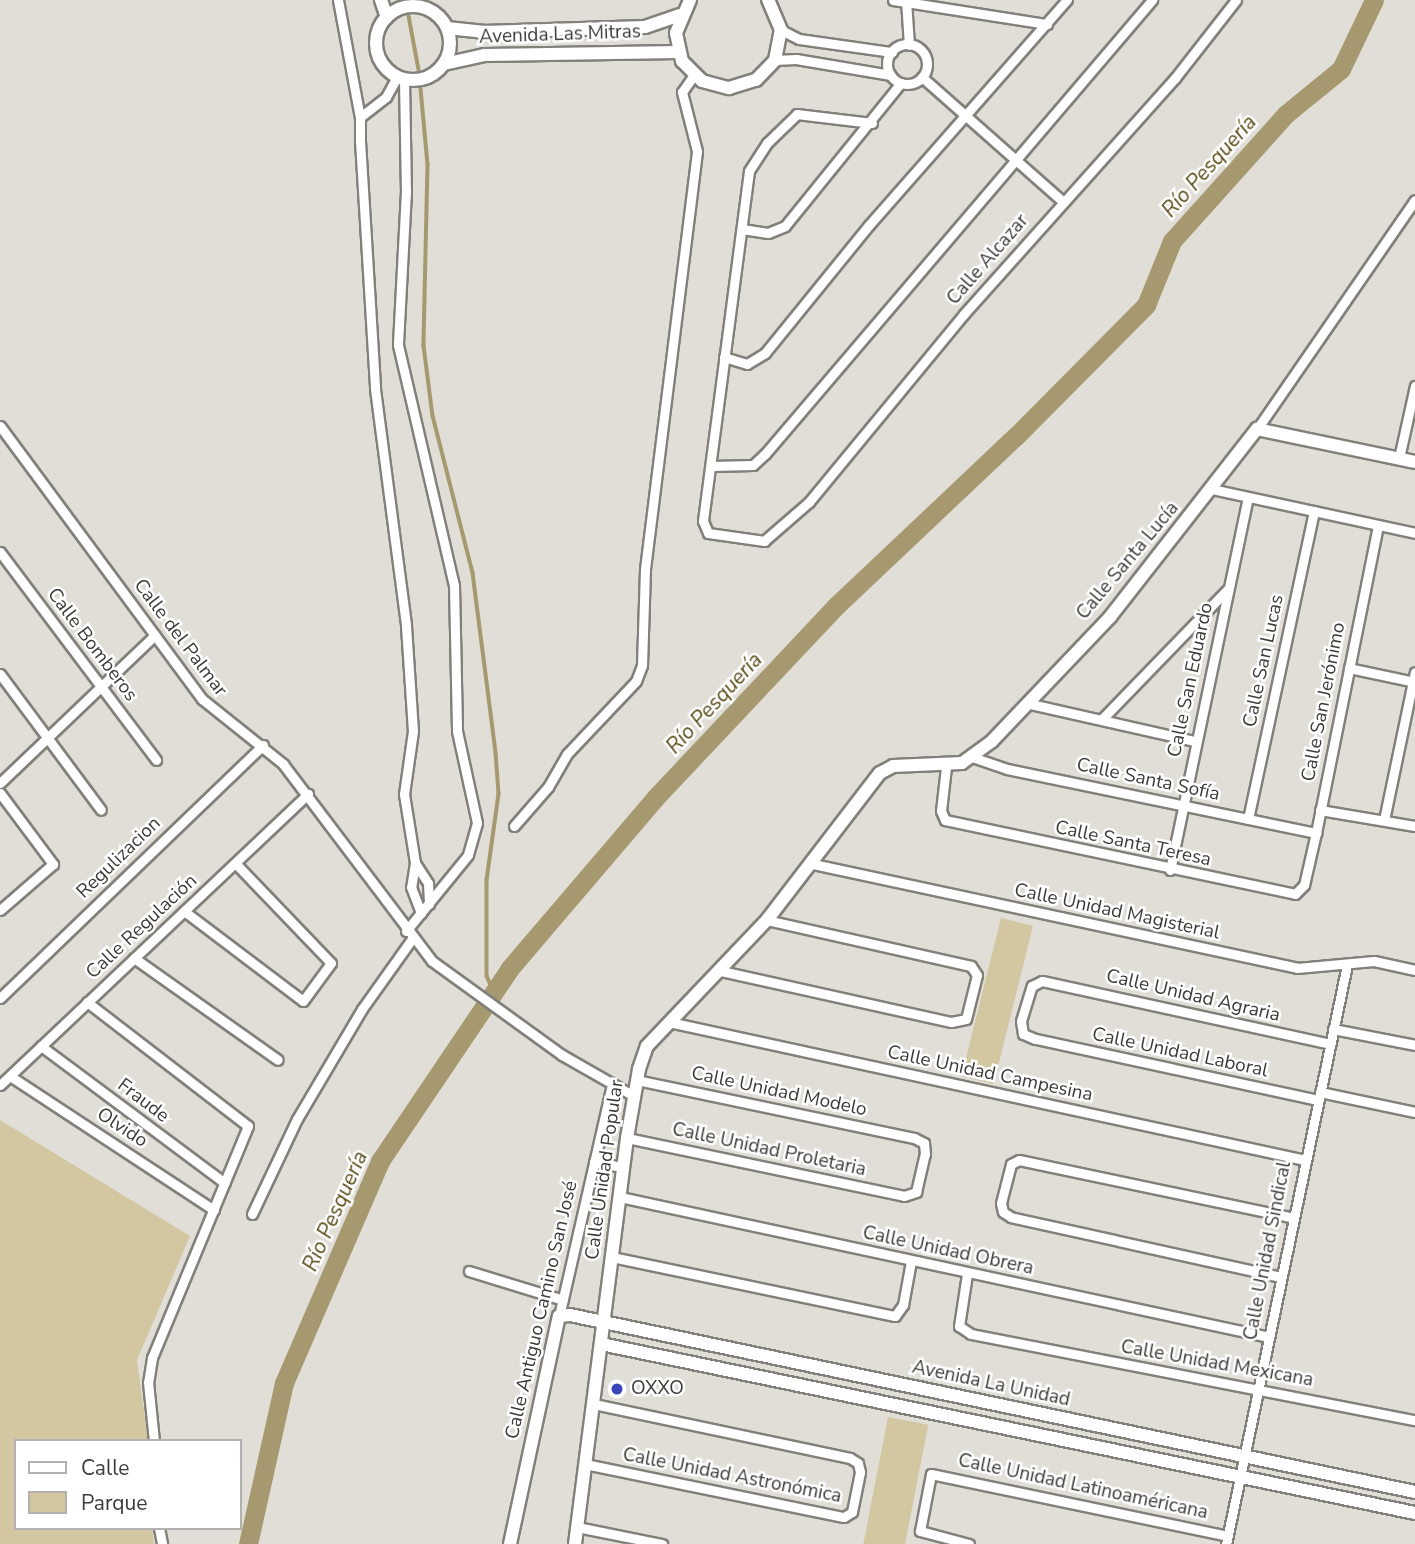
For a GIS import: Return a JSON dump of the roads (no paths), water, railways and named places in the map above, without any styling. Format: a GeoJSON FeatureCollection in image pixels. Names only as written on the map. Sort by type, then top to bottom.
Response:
{"type":"FeatureCollection","features":[{"type":"Feature","properties":{"kind":"street"},"geometry":{"type":"LineString","coordinates":[[338,0],[360,117],[375,389],[410,677],[413,731],[404,794],[415,863],[411,887],[421,913]]}},
{"type":"Feature","properties":{"kind":"street"},"geometry":{"type":"LineString","coordinates":[[382,0],[387,17],[377,47],[381,62],[401,78],[426,78],[444,64],[450,50],[447,28],[429,5],[408,6],[387,17]]}},
{"type":"Feature","properties":{"kind":"street"},"geometry":{"type":"LineString","coordinates":[[690,0],[680,15],[678,52],[694,75],[719,87],[738,87],[756,80],[775,60],[781,30],[771,2]]}},
{"type":"Feature","properties":{"kind":"street"},"geometry":{"type":"LineString","coordinates":[[893,0],[1047,24]]}},
{"type":"Feature","properties":{"kind":"street"},"geometry":{"type":"LineString","coordinates":[[724,357],[747,363],[765,353],[964,116],[1067,0]]}},
{"type":"Feature","properties":{"kind":"street"},"geometry":{"type":"LineString","coordinates":[[872,123],[797,114],[788,120],[749,171],[711,466],[753,465],[765,454],[1152,0]]}},
{"type":"Feature","properties":{"kind":"street","name":"Calle Alcazar"},"geometry":{"type":"LineString","coordinates":[[711,466],[705,530],[764,541],[809,502],[1062,201],[1175,78],[1236,0]]}},
{"type":"Feature","properties":{"kind":"street"},"geometry":{"type":"LineString","coordinates":[[906,1],[909,45]]}},
{"type":"Feature","properties":{"kind":"street","name":"Avenida Las Mitras"},"geometry":{"type":"LineString","coordinates":[[447,28],[483,32],[645,27],[680,15]]}},
{"type":"Feature","properties":{"kind":"street"},"geometry":{"type":"LineString","coordinates":[[781,30],[799,39],[892,52],[909,45]]}},
{"type":"Feature","properties":{"kind":"street"},"geometry":{"type":"LineString","coordinates":[[796,59],[799,39]]}},
{"type":"Feature","properties":{"kind":"street"},"geometry":{"type":"LineString","coordinates":[[775,60],[796,59],[891,75],[901,83],[912,83],[922,77],[927,66],[924,54],[909,45]]}},
{"type":"Feature","properties":{"kind":"street","name":"Avenida Las Mitras"},"geometry":{"type":"LineString","coordinates":[[444,64],[485,55],[678,52]]}},
{"type":"Feature","properties":{"kind":"street"},"geometry":{"type":"LineString","coordinates":[[891,75],[887,63],[892,52]]}},
{"type":"Feature","properties":{"kind":"street"},"geometry":{"type":"LineString","coordinates":[[514,826],[548,787],[567,754],[636,681],[642,665],[645,569],[697,151],[682,92],[694,75]]}},
{"type":"Feature","properties":{"kind":"street"},"geometry":{"type":"LineString","coordinates":[[922,77],[1062,201]]}},
{"type":"Feature","properties":{"kind":"street"},"geometry":{"type":"LineString","coordinates":[[360,117],[386,97],[401,78]]}},
{"type":"Feature","properties":{"kind":"street"},"geometry":{"type":"LineString","coordinates":[[252,1214],[297,1119],[421,913],[468,855],[478,823],[457,731],[454,585],[398,345],[406,191],[401,78]]}},
{"type":"Feature","properties":{"kind":"street"},"geometry":{"type":"LineString","coordinates":[[742,229],[768,233],[785,226],[872,123],[901,83]]}},
{"type":"Feature","properties":{"kind":"street","name":"Calle Santa Lucía"},"geometry":{"type":"LineString","coordinates":[[813,864],[886,768],[946,767],[975,758],[1110,617],[1257,429],[1415,200]]}},
{"type":"Feature","properties":{"kind":"street"},"geometry":{"type":"LineString","coordinates":[[1399,458],[1415,386]]}},
{"type":"Feature","properties":{"kind":"street","name":"Calle del Palmar"},"geometry":{"type":"LineString","coordinates":[[0,426],[216,714],[263,745],[308,794],[409,935],[455,981],[562,1055],[634,1096]]}},
{"type":"Feature","properties":{"kind":"street"},"geometry":{"type":"LineString","coordinates":[[1257,429],[1415,462]]}},
{"type":"Feature","properties":{"kind":"street"},"geometry":{"type":"LineString","coordinates":[[1212,489],[1415,533]]}},
{"type":"Feature","properties":{"kind":"street","name":"Calle San Eduardo"},"geometry":{"type":"LineString","coordinates":[[1170,870],[1248,497]]}},
{"type":"Feature","properties":{"kind":"street","name":"Calle San Lucas"},"geometry":{"type":"LineString","coordinates":[[1248,819],[1314,511]]}},
{"type":"Feature","properties":{"kind":"street","name":"Calle San Jerónimo"},"geometry":{"type":"LineString","coordinates":[[1304,885],[1378,525]]}},
{"type":"Feature","properties":{"kind":"street","name":"Calle Bomberos"},"geometry":{"type":"LineString","coordinates":[[0,552],[156,760]]}},
{"type":"Feature","properties":{"kind":"street"},"geometry":{"type":"LineString","coordinates":[[1102,719],[1228,588]]}},
{"type":"Feature","properties":{"kind":"street"},"geometry":{"type":"LineString","coordinates":[[0,783],[155,635]]}},
{"type":"Feature","properties":{"kind":"street"},"geometry":{"type":"LineString","coordinates":[[1349,668],[1414,678],[1384,820]]}},
{"type":"Feature","properties":{"kind":"street"},"geometry":{"type":"LineString","coordinates":[[0,674],[101,810]]}},
{"type":"Feature","properties":{"kind":"street"},"geometry":{"type":"LineString","coordinates":[[1026,703],[1195,741]]}},
{"type":"Feature","properties":{"kind":"street","name":"Regulizacion"},"geometry":{"type":"LineString","coordinates":[[0,998],[263,745]]}},
{"type":"Feature","properties":{"kind":"street","name":"Calle Santa Sofía"},"geometry":{"type":"LineString","coordinates":[[975,758],[1007,769],[1316,833]]}},
{"type":"Feature","properties":{"kind":"street","name":"Calle Santa Teresa"},"geometry":{"type":"LineString","coordinates":[[946,767],[942,811],[951,822],[1288,895],[1304,885]]}},
{"type":"Feature","properties":{"kind":"street"},"geometry":{"type":"LineString","coordinates":[[0,793],[53,864],[2,904]]}},
{"type":"Feature","properties":{"kind":"street","name":"Calle Regulación"},"geometry":{"type":"LineString","coordinates":[[0,1085],[308,794]]}},
{"type":"Feature","properties":{"kind":"street"},"geometry":{"type":"LineString","coordinates":[[1320,810],[1415,826]]}},
{"type":"Feature","properties":{"kind":"street"},"geometry":{"type":"LineString","coordinates":[[415,863],[428,883],[429,904]]}},
{"type":"Feature","properties":{"kind":"street"},"geometry":{"type":"LineString","coordinates":[[184,911],[303,1001],[331,963],[236,864]]}},
{"type":"Feature","properties":{"kind":"street","name":"Calle Unidad Popular"},"geometry":{"type":"LineString","coordinates":[[575,1544],[636,1080],[648,1046],[721,971],[813,864]]}},
{"type":"Feature","properties":{"kind":"street","name":"Calle Unidad Magisterial"},"geometry":{"type":"LineString","coordinates":[[813,864],[1297,968],[1374,961],[1415,970]]}},
{"type":"Feature","properties":{"kind":"street"},"geometry":{"type":"LineString","coordinates":[[721,971],[951,1022],[966,1018],[976,981],[976,970],[965,965],[767,920]]}},
{"type":"Feature","properties":{"kind":"street"},"geometry":{"type":"LineString","coordinates":[[134,958],[278,1060]]}},
{"type":"Feature","properties":{"kind":"street","name":"Calle Unidad Sindical"},"geometry":{"type":"LineString","coordinates":[[1227,1540],[1347,965]]}},
{"type":"Feature","properties":{"kind":"street","name":"Calle Unidad Agraria"},"geometry":{"type":"LineString","coordinates":[[1035,1039],[1023,1034],[1021,1021],[1032,986],[1049,981],[1330,1044]]}},
{"type":"Feature","properties":{"kind":"street"},"geometry":{"type":"LineString","coordinates":[[87,1002],[248,1126],[152,1358],[148,1382],[154,1439]]}},
{"type":"Feature","properties":{"kind":"street","name":"Calle Unidad Campesina"},"geometry":{"type":"LineString","coordinates":[[669,1022],[1305,1160]]}},
{"type":"Feature","properties":{"kind":"street"},"geometry":{"type":"LineString","coordinates":[[1333,1029],[1415,1045]]}},
{"type":"Feature","properties":{"kind":"street","name":"Calle Unidad Laboral"},"geometry":{"type":"LineString","coordinates":[[1035,1039],[1319,1096]]}},
{"type":"Feature","properties":{"kind":"street","name":"Fraude"},"geometry":{"type":"LineString","coordinates":[[41,1046],[225,1183]]}},
{"type":"Feature","properties":{"kind":"street","name":"Olvido"},"geometry":{"type":"LineString","coordinates":[[10,1076],[214,1210]]}},
{"type":"Feature","properties":{"kind":"street","name":"Calle Unidad Modelo"},"geometry":{"type":"LineString","coordinates":[[636,1080],[915,1139],[924,1143],[925,1154],[916,1192],[904,1196]]}},
{"type":"Feature","properties":{"kind":"street","name":"Calle Antiguo Camino San José"},"geometry":{"type":"LineString","coordinates":[[510,1544],[612,1084]]}},
{"type":"Feature","properties":{"kind":"street"},"geometry":{"type":"LineString","coordinates":[[1319,1096],[1415,1112]]}},
{"type":"Feature","properties":{"kind":"street","name":"Calle Unidad Proletaria"},"geometry":{"type":"LineString","coordinates":[[627,1138],[904,1196]]}},
{"type":"Feature","properties":{"kind":"street"},"geometry":{"type":"LineString","coordinates":[[1281,1277],[1011,1217],[1001,1209],[1009,1171],[1014,1160],[1027,1161],[1294,1217]]}},
{"type":"Feature","properties":{"kind":"street"},"geometry":{"type":"LineString","coordinates":[[594,1162],[623,1167]]}},
{"type":"Feature","properties":{"kind":"street","name":"Calle Unidad Obrera"},"geometry":{"type":"LineString","coordinates":[[620,1197],[1269,1337]]}},
{"type":"Feature","properties":{"kind":"street"},"geometry":{"type":"LineString","coordinates":[[612,1257],[887,1315],[899,1312],[911,1261]]}},
{"type":"Feature","properties":{"kind":"street"},"geometry":{"type":"LineString","coordinates":[[468,1271],[563,1300]]}},
{"type":"Feature","properties":{"kind":"street","name":"Calle Unidad Mexicana"},"geometry":{"type":"LineString","coordinates":[[967,1273],[959,1326],[971,1334],[1415,1420]]}},
{"type":"Feature","properties":{"kind":"street","name":"Avenida La Unidad"},"geometry":{"type":"LineString","coordinates":[[559,1315],[605,1320],[1243,1458],[1415,1492]]}},
{"type":"Feature","properties":{"kind":"street","name":"Avenida La Unidad"},"geometry":{"type":"LineString","coordinates":[[601,1344],[1415,1513]]}},
{"type":"Feature","properties":{"kind":"street","name":"Calle Unidad Astronómica"},"geometry":{"type":"LineString","coordinates":[[585,1464],[845,1517],[852,1513],[860,1472],[858,1463],[850,1458],[593,1404]]}},
{"type":"Feature","properties":{"kind":"street","name":"Calle Unidad Latinoaméricana"},"geometry":{"type":"LineString","coordinates":[[969,1544],[920,1531],[931,1474],[1227,1540]]}},
{"type":"Feature","properties":{"kind":"street"},"geometry":{"type":"LineString","coordinates":[[577,1527],[662,1544]]}},
{"type":"Feature","properties":{"kind":"waterway","name":"Río Pesquería"},"geometry":{"type":"LineString","coordinates":[[248,1544],[284,1383],[380,1161],[510,968],[655,798],[837,605],[1016,436],[1146,305],[1172,241],[1286,114],[1341,69],[1374,0]]}},
{"type":"Feature","properties":{"kind":"waterway"},"geometry":{"type":"LineString","coordinates":[[409,16],[419,70]]}},
{"type":"Feature","properties":{"kind":"waterway"},"geometry":{"type":"LineString","coordinates":[[421,89],[428,165],[424,346],[433,416],[473,573],[496,753],[499,794],[487,880],[487,976],[494,992]]}},
{"type":"Feature","properties":{"kind":"place","name":"OXXO"},"geometry":{"type":"Point","coordinates":[617,1389]}}]}
